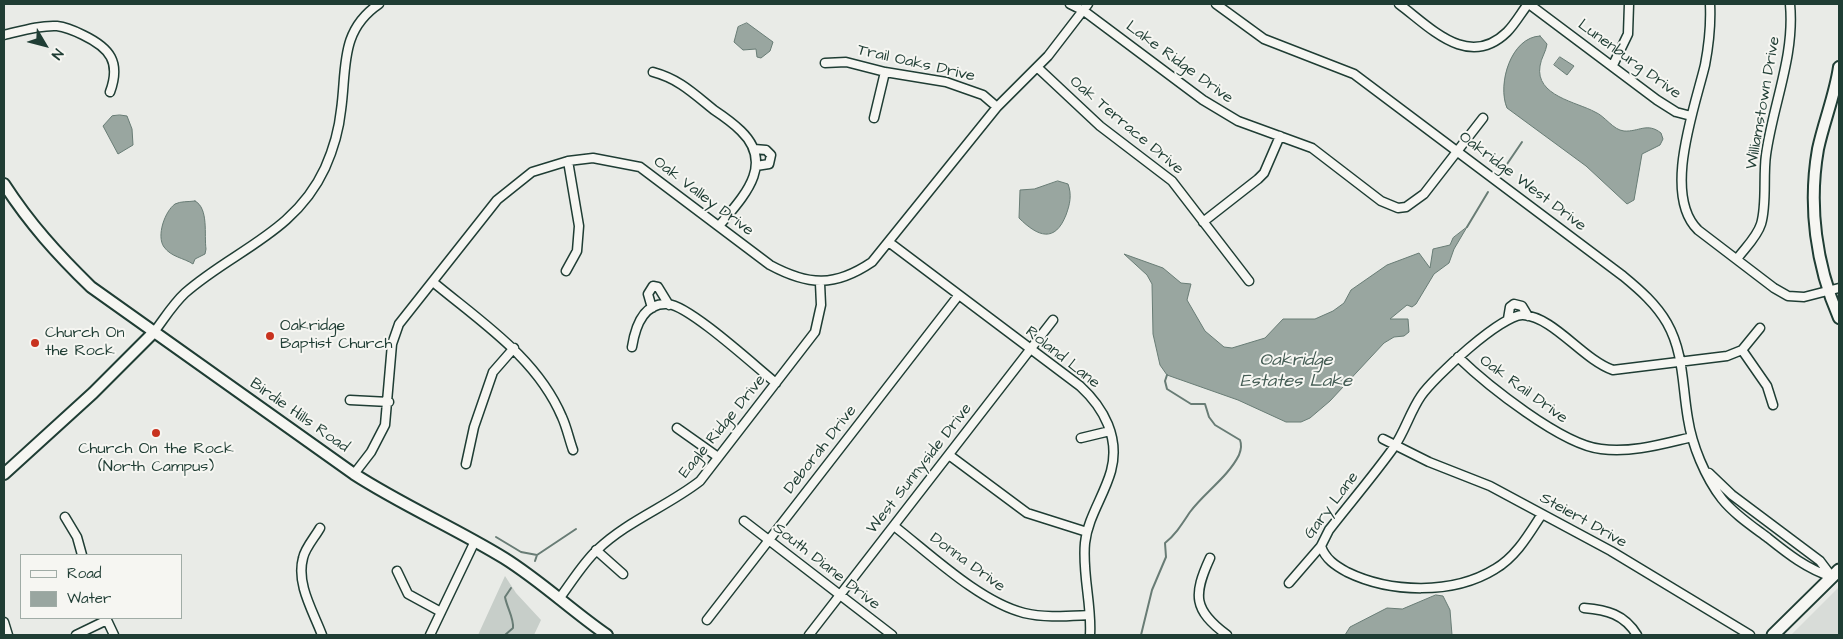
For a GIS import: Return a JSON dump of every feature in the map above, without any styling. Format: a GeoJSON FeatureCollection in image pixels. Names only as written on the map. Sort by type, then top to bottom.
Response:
{"type":"FeatureCollection","features":[{"type":"Feature","properties":{"kind":"main road"},"geometry":{"type":"LineString","coordinates":[[1839,67],[1818,150],[1814,187],[1816,237],[1829,292],[1839,318]]}},
{"type":"Feature","properties":{"kind":"main road","name":"Birdie Hills Road"},"geometry":{"type":"LineString","coordinates":[[4,184],[27,219],[85,281],[354,474],[385,494],[475,541],[532,577],[607,635]]}},
{"type":"Feature","properties":{"kind":"main road"},"geometry":{"type":"LineString","coordinates":[[4,474],[93,393],[154,332]]}},
{"type":"Feature","properties":{"kind":"main road"},"geometry":{"type":"LineString","coordinates":[[1773,635],[1836,574]]}},
{"type":"Feature","properties":{"kind":"street"},"geometry":{"type":"LineString","coordinates":[[154,332],[184,294],[278,228],[294,214],[312,191],[324,169],[338,129],[344,66],[350,39],[364,17],[379,4]]}},
{"type":"Feature","properties":{"kind":"street","name":"Lake Ridge Drive"},"geometry":{"type":"LineString","coordinates":[[1070,4],[1086,7],[1203,100],[1238,121],[1312,148],[1381,201],[1398,208],[1412,204],[1424,194],[1482,118]]}},
{"type":"Feature","properties":{"kind":"street","name":"Oakridge West Drive"},"geometry":{"type":"LineString","coordinates":[[1216,4],[1264,39],[1354,74],[1623,276],[1647,297],[1667,323],[1682,362],[1692,437],[1706,470],[1722,499],[1739,516],[1802,564],[1815,572],[1836,574]]}},
{"type":"Feature","properties":{"kind":"street"},"geometry":{"type":"LineString","coordinates":[[1399,4],[1447,40],[1467,47],[1486,45],[1497,40],[1507,31],[1528,4]]}},
{"type":"Feature","properties":{"kind":"street","name":"Lunenburg Drive"},"geometry":{"type":"LineString","coordinates":[[1528,4],[1670,108],[1691,116]]}},
{"type":"Feature","properties":{"kind":"street"},"geometry":{"type":"LineString","coordinates":[[1612,65],[1628,34],[1629,4]]}},
{"type":"Feature","properties":{"kind":"street","name":"Lunenburg Drive"},"geometry":{"type":"LineString","coordinates":[[1710,4],[1710,39],[1691,116],[1685,153],[1682,192],[1684,207],[1689,220],[1698,230],[1774,288],[1788,296],[1804,297],[1839,288]]}},
{"type":"Feature","properties":{"kind":"street","name":"Williamstown Drive"},"geometry":{"type":"LineString","coordinates":[[1737,259],[1756,234],[1762,222],[1766,156],[1772,119],[1788,58],[1790,4]]}},
{"type":"Feature","properties":{"kind":"street","name":"Oak Valley Drive"},"geometry":{"type":"LineString","coordinates":[[354,474],[371,452],[385,425],[389,402],[391,352],[399,324],[497,200],[532,172],[568,161],[593,158],[640,167],[770,265],[791,277],[820,283],[836,280],[863,269],[890,243],[997,107],[1037,67],[1086,7]]}},
{"type":"Feature","properties":{"kind":"street"},"geometry":{"type":"LineString","coordinates":[[4,35],[30,28],[58,26],[73,30],[93,40],[109,52],[115,67],[114,80],[110,92]]}},
{"type":"Feature","properties":{"kind":"street","name":"Trail Oaks Drive"},"geometry":{"type":"LineString","coordinates":[[825,63],[846,62],[885,72],[966,87],[984,95],[997,107]]}},
{"type":"Feature","properties":{"kind":"street","name":"Oak Terrace Drive"},"geometry":{"type":"LineString","coordinates":[[1037,67],[1100,126],[1172,182],[1248,280]]}},
{"type":"Feature","properties":{"kind":"street"},"geometry":{"type":"LineString","coordinates":[[653,72],[672,77],[742,131],[754,149],[756,166],[754,178],[744,195],[719,226]]}},
{"type":"Feature","properties":{"kind":"street"},"geometry":{"type":"LineString","coordinates":[[874,118],[885,72]]}},
{"type":"Feature","properties":{"kind":"street"},"geometry":{"type":"LineString","coordinates":[[1203,222],[1258,179],[1268,164],[1280,136]]}},
{"type":"Feature","properties":{"kind":"street"},"geometry":{"type":"LineString","coordinates":[[754,149],[766,150],[771,155],[769,164],[756,166]]}},
{"type":"Feature","properties":{"kind":"street"},"geometry":{"type":"LineString","coordinates":[[566,271],[577,251],[580,226],[568,161]]}},
{"type":"Feature","properties":{"kind":"street","name":"Roland Lane"},"geometry":{"type":"LineString","coordinates":[[890,243],[1091,396],[1100,406],[1110,431],[1114,450],[1110,471],[1087,532],[1084,565],[1090,635]]}},
{"type":"Feature","properties":{"kind":"street"},"geometry":{"type":"LineString","coordinates":[[433,282],[514,348],[532,367],[547,388],[562,418],[573,450]]}},
{"type":"Feature","properties":{"kind":"street","name":"Eagle Ridge Drive"},"geometry":{"type":"LineString","coordinates":[[559,598],[596,550],[620,531],[681,496],[700,481],[818,326],[821,305],[820,283]]}},
{"type":"Feature","properties":{"kind":"street"},"geometry":{"type":"LineString","coordinates":[[652,308],[648,294],[653,286],[658,287],[669,305]]}},
{"type":"Feature","properties":{"kind":"street","name":"Deborah Drive"},"geometry":{"type":"LineString","coordinates":[[707,620],[958,296]]}},
{"type":"Feature","properties":{"kind":"street","name":"Gary Lane"},"geometry":{"type":"LineString","coordinates":[[1290,582],[1321,546],[1329,530],[1395,445],[1422,394],[1458,357],[1508,319],[1510,307],[1514,304],[1522,306],[1528,316]]}},
{"type":"Feature","properties":{"kind":"street"},"geometry":{"type":"LineString","coordinates":[[632,347],[635,328],[644,313],[652,308],[669,305],[689,314],[776,383]]}},
{"type":"Feature","properties":{"kind":"street"},"geometry":{"type":"LineString","coordinates":[[1508,319],[1517,316],[1528,316],[1545,324],[1600,365],[1613,370],[1710,360],[1742,350],[1760,328]]}},
{"type":"Feature","properties":{"kind":"street","name":"West Sunnyside Drive"},"geometry":{"type":"LineString","coordinates":[[809,635],[1053,320]]}},
{"type":"Feature","properties":{"kind":"street"},"geometry":{"type":"LineString","coordinates":[[466,464],[474,427],[493,372],[514,348]]}},
{"type":"Feature","properties":{"kind":"street"},"geometry":{"type":"LineString","coordinates":[[1742,350],[1767,386],[1773,404]]}},
{"type":"Feature","properties":{"kind":"street","name":"Oak Rail Drive"},"geometry":{"type":"LineString","coordinates":[[1458,357],[1553,431],[1583,445],[1600,449],[1638,449],[1692,437]]}},
{"type":"Feature","properties":{"kind":"street"},"geometry":{"type":"LineString","coordinates":[[350,400],[389,402]]}},
{"type":"Feature","properties":{"kind":"street"},"geometry":{"type":"LineString","coordinates":[[677,428],[718,457]]}},
{"type":"Feature","properties":{"kind":"street"},"geometry":{"type":"LineString","coordinates":[[1081,438],[1110,431]]}},
{"type":"Feature","properties":{"kind":"street","name":"Steiert Drive"},"geometry":{"type":"LineString","coordinates":[[1383,439],[1429,462],[1490,486],[1611,552],[1750,635]]}},
{"type":"Feature","properties":{"kind":"street"},"geometry":{"type":"LineString","coordinates":[[949,455],[1027,513],[1087,532]]}},
{"type":"Feature","properties":{"kind":"street","name":"Oakridge West Drive"},"geometry":{"type":"LineString","coordinates":[[1706,470],[1732,495],[1836,574]]}},
{"type":"Feature","properties":{"kind":"street"},"geometry":{"type":"LineString","coordinates":[[1321,546],[1323,553],[1341,569],[1382,585],[1409,587],[1453,584],[1482,575],[1505,562],[1529,535],[1542,514]]}},
{"type":"Feature","properties":{"kind":"street"},"geometry":{"type":"LineString","coordinates":[[65,517],[77,536],[82,554]]}},
{"type":"Feature","properties":{"kind":"street","name":"South Diane Drive"},"geometry":{"type":"LineString","coordinates":[[744,521],[892,635]]}},
{"type":"Feature","properties":{"kind":"street","name":"Donna Drive"},"geometry":{"type":"LineString","coordinates":[[894,526],[976,589],[999,604],[1024,613],[1050,616],[1089,615]]}},
{"type":"Feature","properties":{"kind":"street"},"geometry":{"type":"LineString","coordinates":[[320,528],[303,557],[301,575],[304,590],[322,635]]}},
{"type":"Feature","properties":{"kind":"street"},"geometry":{"type":"LineString","coordinates":[[430,635],[475,541]]}},
{"type":"Feature","properties":{"kind":"street"},"geometry":{"type":"LineString","coordinates":[[596,550],[623,574]]}},
{"type":"Feature","properties":{"kind":"street"},"geometry":{"type":"LineString","coordinates":[[1210,558],[1198,588],[1201,608],[1212,626],[1226,635]]}},
{"type":"Feature","properties":{"kind":"street"},"geometry":{"type":"LineString","coordinates":[[398,571],[408,594],[441,612]]}},
{"type":"Feature","properties":{"kind":"street"},"geometry":{"type":"LineString","coordinates":[[1584,608],[1614,613],[1629,625],[1637,635]]}},
{"type":"Feature","properties":{"kind":"street"},"geometry":{"type":"LineString","coordinates":[[76,635],[106,619],[114,635]]}},
{"type":"Feature","properties":{"kind":"street"},"geometry":{"type":"LineString","coordinates":[[4,622],[8,635]]}},
{"type":"Feature","properties":{"kind":"shaded area"},"geometry":{"type":"Polygon","coordinates":[[[505,576],[516,593],[541,620],[534,635],[478,635],[505,576]]]}},
{"type":"Feature","properties":{"kind":"shaded area"},"geometry":{"type":"Polygon","coordinates":[[[1839,587],[1839,635],[1791,635],[1839,587]]]}},
{"type":"Feature","properties":{"kind":"water"},"geometry":{"type":"Polygon","coordinates":[[[747,23],[773,42],[770,51],[761,58],[757,57],[756,49],[743,50],[734,42],[738,27],[747,23]]]}},
{"type":"Feature","properties":{"kind":"water"},"geometry":{"type":"Polygon","coordinates":[[[1540,36],[1547,44],[1540,66],[1540,76],[1550,91],[1599,114],[1620,130],[1629,131],[1651,128],[1661,133],[1663,139],[1660,145],[1642,154],[1634,200],[1627,204],[1586,166],[1507,108],[1504,98],[1504,87],[1509,63],[1521,44],[1530,38],[1540,36]]]}},
{"type":"Feature","properties":{"kind":"water"},"geometry":{"type":"Polygon","coordinates":[[[1560,57],[1574,66],[1567,75],[1554,65],[1560,57]]]}},
{"type":"Feature","properties":{"kind":"water"},"geometry":{"type":"Polygon","coordinates":[[[112,116],[127,116],[132,129],[133,145],[118,154],[103,126],[112,116]]]}},
{"type":"Feature","properties":{"kind":"water"},"geometry":{"type":"Polygon","coordinates":[[[1058,181],[1068,184],[1070,192],[1069,207],[1062,224],[1057,230],[1046,234],[1039,233],[1019,218],[1020,190],[1034,189],[1058,181]]]}},
{"type":"Feature","properties":{"kind":"water"},"geometry":{"type":"Polygon","coordinates":[[[195,201],[202,209],[204,216],[206,249],[205,254],[195,259],[193,264],[174,255],[164,247],[161,230],[171,207],[180,202],[195,201]]]}},
{"type":"Feature","properties":{"kind":"water","name":"Oakridge Estates Lake"},"geometry":{"type":"Polygon","coordinates":[[[1467,227],[1454,249],[1449,263],[1434,274],[1416,304],[1412,307],[1407,305],[1390,319],[1408,319],[1409,332],[1404,336],[1394,337],[1384,343],[1330,401],[1310,418],[1301,422],[1286,422],[1238,400],[1167,375],[1160,365],[1153,334],[1152,284],[1147,275],[1124,254],[1163,268],[1181,283],[1191,284],[1187,300],[1205,331],[1224,347],[1232,348],[1265,338],[1283,319],[1315,319],[1333,311],[1344,303],[1351,290],[1387,265],[1419,253],[1430,268],[1433,249],[1450,245],[1453,238],[1467,227]]]}},
{"type":"Feature","properties":{"kind":"water"},"geometry":{"type":"Polygon","coordinates":[[[1436,595],[1443,596],[1450,610],[1452,635],[1345,635],[1350,627],[1387,608],[1402,609],[1436,595]]]}},
{"type":"Feature","properties":{"kind":"waterway"},"geometry":{"type":"LineString","coordinates":[[1503,170],[1522,142]]}},
{"type":"Feature","properties":{"kind":"waterway"},"geometry":{"type":"LineString","coordinates":[[1467,227],[1488,192]]}},
{"type":"Feature","properties":{"kind":"waterway"},"geometry":{"type":"LineString","coordinates":[[1141,635],[1152,590],[1166,557],[1165,543],[1176,532],[1196,505],[1229,471],[1241,448],[1240,440],[1215,425],[1209,417],[1205,404],[1191,404],[1167,389],[1165,381],[1167,375]]}},
{"type":"Feature","properties":{"kind":"waterway"},"geometry":{"type":"LineString","coordinates":[[496,537],[521,552],[537,555],[576,529]]}},
{"type":"Feature","properties":{"kind":"waterway"},"geometry":{"type":"LineString","coordinates":[[535,561],[537,555]]}},
{"type":"Feature","properties":{"kind":"waterway"},"geometry":{"type":"LineString","coordinates":[[505,635],[513,628],[505,597],[511,588]]}},
{"type":"Feature","properties":{"kind":"place","name":"Oakridge Baptist Church"},"geometry":{"type":"Point","coordinates":[270,336]}},
{"type":"Feature","properties":{"kind":"place","name":"Church On the Rock"},"geometry":{"type":"Point","coordinates":[35,343]}},
{"type":"Feature","properties":{"kind":"place","name":"Church On the Rock (North Campus)"},"geometry":{"type":"Point","coordinates":[156,433]}}]}
